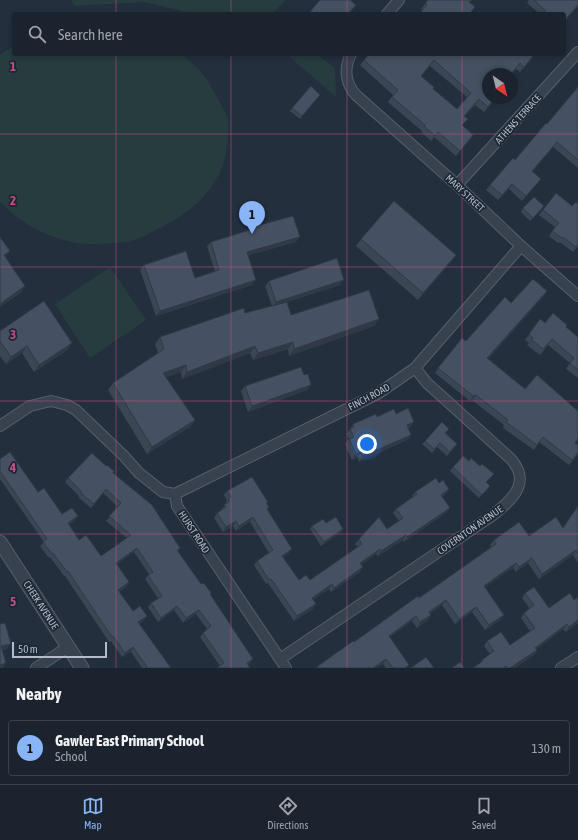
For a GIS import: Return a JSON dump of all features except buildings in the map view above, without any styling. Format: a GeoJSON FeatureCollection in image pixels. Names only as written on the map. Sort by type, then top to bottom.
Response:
{"type":"FeatureCollection","features":[{"type":"Feature","properties":{"kind":"street"},"geometry":{"type":"LineString","coordinates":[[389,12],[399,0]]}},
{"type":"Feature","properties":{"kind":"street","name":"ATHENS TERRACE"},"geometry":{"type":"LineString","coordinates":[[458,185],[578,52]]}},
{"type":"Feature","properties":{"kind":"street","name":"MARY STREET"},"geometry":{"type":"LineString","coordinates":[[350,56],[346,72],[348,83],[362,101],[458,185],[521,246],[578,296]]}},
{"type":"Feature","properties":{"kind":"street","name":"FINCH ROAD"},"geometry":{"type":"LineString","coordinates":[[175,494],[379,393],[415,368],[521,246]]}},
{"type":"Feature","properties":{"kind":"street","name":"COVERNTON AVENUE"},"geometry":{"type":"LineString","coordinates":[[280,659],[493,515],[506,505],[518,489],[520,480],[519,472],[511,459],[427,383],[415,368]]}},
{"type":"Feature","properties":{"kind":"street"},"geometry":{"type":"LineString","coordinates":[[0,426],[30,406],[50,401],[64,403],[76,410],[124,456],[139,473],[163,492],[175,494]]}},
{"type":"Feature","properties":{"kind":"street","name":"HURST ROAD"},"geometry":{"type":"LineString","coordinates":[[175,494],[177,506],[286,668]]}},
{"type":"Feature","properties":{"kind":"street","name":"CHEEK AVENUE"},"geometry":{"type":"LineString","coordinates":[[0,542],[82,668]]}},
{"type":"Feature","properties":{"kind":"street"},"geometry":{"type":"LineString","coordinates":[[36,668],[68,647]]}},
{"type":"Feature","properties":{"kind":"street"},"geometry":{"type":"LineString","coordinates":[[561,668],[578,657]]}},
{"type":"Feature","properties":{"kind":"green space"},"geometry":{"type":"Polygon","coordinates":[[[71,0],[286,0],[274,12],[186,12],[144,2],[74,6],[71,0]]]}},
{"type":"Feature","properties":{"kind":"green space"},"geometry":{"type":"Polygon","coordinates":[[[12,47],[12,56],[184,56],[200,71],[208,82],[228,120],[229,127],[227,146],[219,174],[203,197],[181,216],[144,236],[127,242],[92,244],[79,243],[54,237],[30,226],[9,211],[0,202],[0,55],[12,47]]]}},
{"type":"Feature","properties":{"kind":"green space"},"geometry":{"type":"Polygon","coordinates":[[[288,56],[320,56],[335,68],[336,97],[288,56]]]}},
{"type":"Feature","properties":{"kind":"green space"},"geometry":{"type":"Polygon","coordinates":[[[110,267],[146,320],[90,358],[55,304],[110,267]]]}},
{"type":"Feature","properties":{"kind":"place","name":"Gawler East Primary School"},"geometry":{"type":"Point","coordinates":[252,234]}}]}
